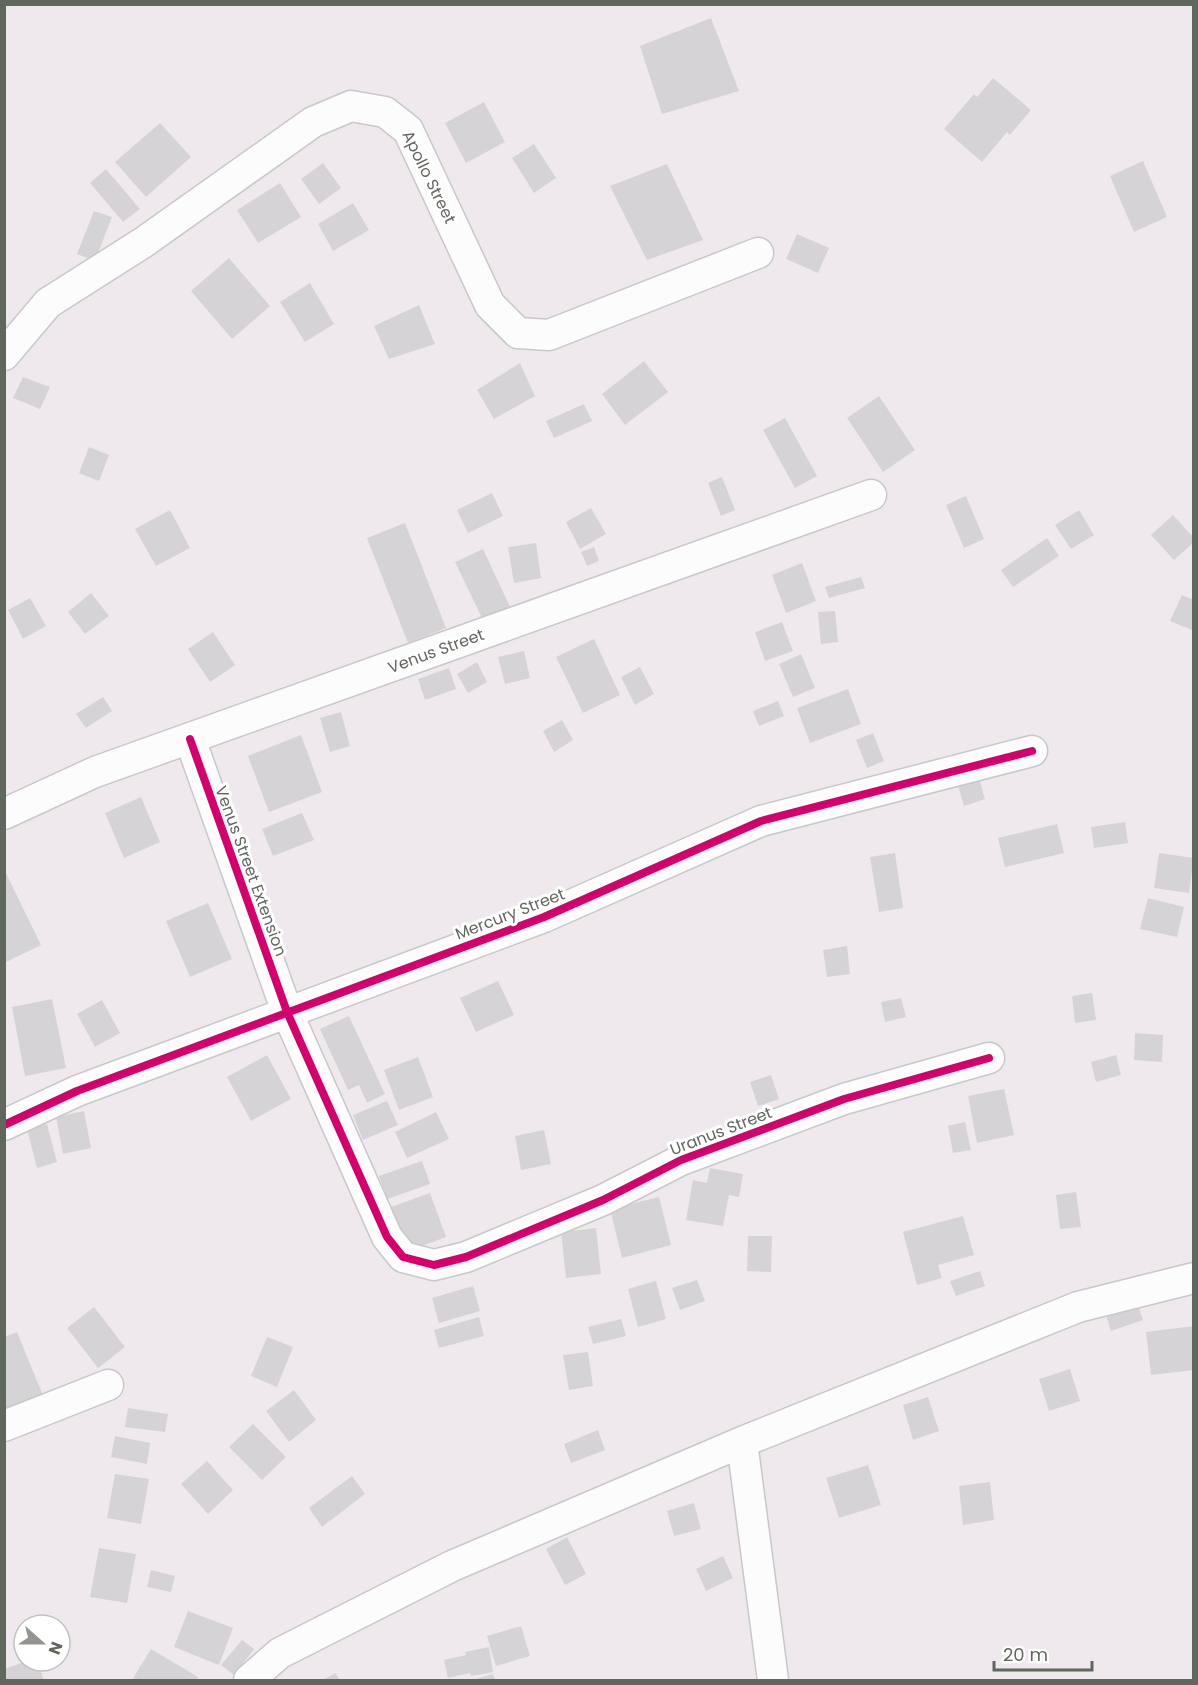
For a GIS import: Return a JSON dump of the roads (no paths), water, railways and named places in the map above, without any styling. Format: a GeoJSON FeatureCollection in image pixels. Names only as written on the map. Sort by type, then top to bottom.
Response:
{"type":"FeatureCollection","features":[{"type":"Feature","properties":{"kind":"street","name":"Apollo Street"},"geometry":{"type":"LineString","coordinates":[[4,355],[48,303],[144,242],[313,123],[351,106],[385,112],[408,130],[490,305],[518,333],[549,335],[758,253]]}},
{"type":"Feature","properties":{"kind":"street","name":"Venus Street"},"geometry":{"type":"LineString","coordinates":[[4,814],[95,772],[871,495]]}},
{"type":"Feature","properties":{"kind":"street","name":"Venus Street Extension"},"geometry":{"type":"LineString","coordinates":[[190,739],[287,1012],[387,1237],[404,1257]]}},
{"type":"Feature","properties":{"kind":"street","name":"Mercury Street"},"geometry":{"type":"LineString","coordinates":[[4,1125],[77,1091],[544,917],[761,821],[1032,752]]}},
{"type":"Feature","properties":{"kind":"street","name":"Uranus Street"},"geometry":{"type":"LineString","coordinates":[[404,1257],[434,1265],[466,1257],[603,1200],[681,1160],[844,1099],[989,1058]]}},
{"type":"Feature","properties":{"kind":"street"},"geometry":{"type":"LineString","coordinates":[[249,1680],[280,1653],[452,1566],[742,1442],[1078,1307],[1194,1278]]}},
{"type":"Feature","properties":{"kind":"street"},"geometry":{"type":"LineString","coordinates":[[4,1426],[108,1385]]}},
{"type":"Feature","properties":{"kind":"street"},"geometry":{"type":"LineString","coordinates":[[742,1442],[773,1680]]}}]}
